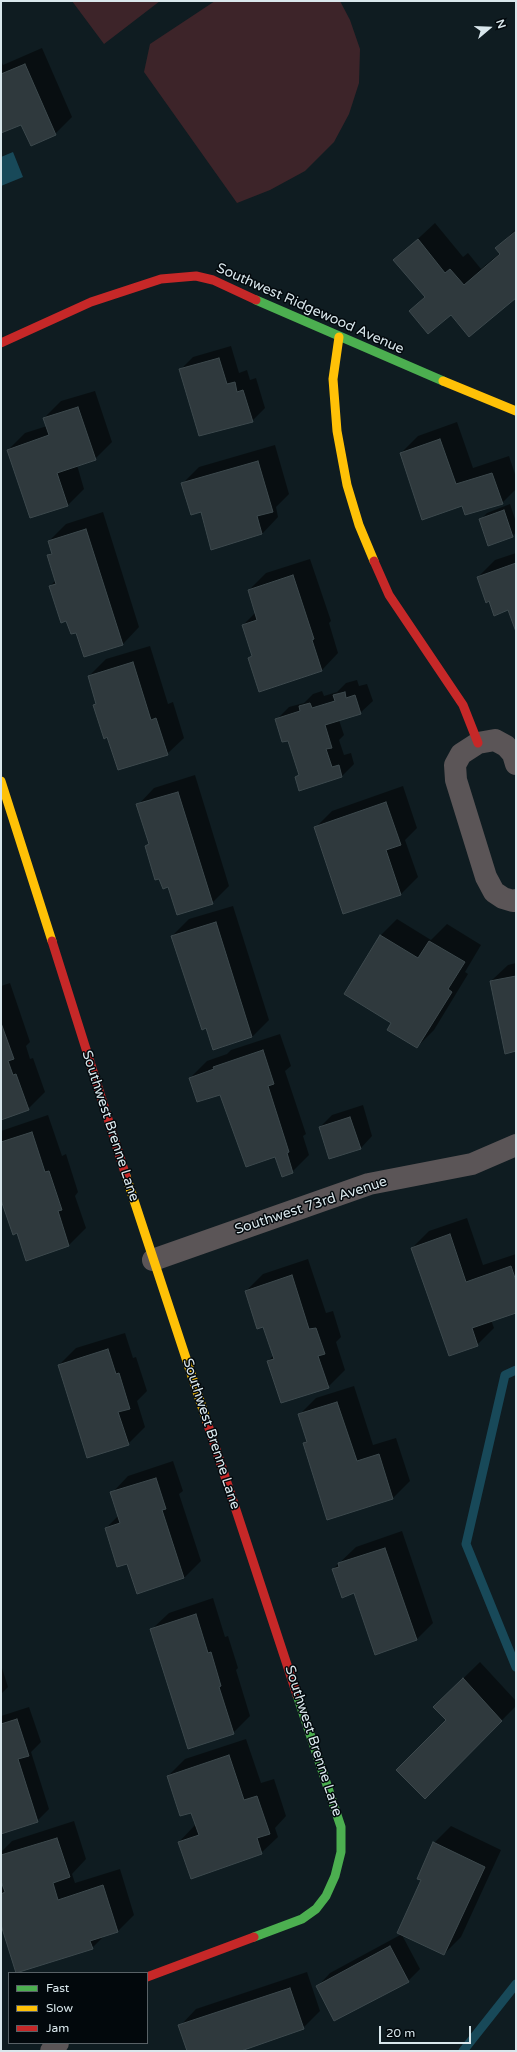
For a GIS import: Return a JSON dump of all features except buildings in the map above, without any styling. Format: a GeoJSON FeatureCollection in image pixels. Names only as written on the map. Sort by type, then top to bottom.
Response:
{"type":"FeatureCollection","features":[{"type":"Feature","properties":{"kind":"street","name":"Southwest Ridgewood Avenue"},"geometry":{"type":"LineString","coordinates":[[1,343],[58,316],[119,293],[161,279],[196,276],[213,280],[339,337],[516,411]]}},
{"type":"Feature","properties":{"kind":"street"},"geometry":{"type":"LineString","coordinates":[[339,337],[333,379],[337,431],[347,485],[359,525],[389,595],[463,705],[478,743]]}},
{"type":"Feature","properties":{"kind":"street"},"geometry":{"type":"LineString","coordinates":[[516,764],[513,754],[506,746],[495,740],[478,743],[461,754],[456,765],[456,780],[486,877],[494,892],[503,898],[513,901],[516,900]]}},
{"type":"Feature","properties":{"kind":"street","name":"Southwest Brenne Lane"},"geometry":{"type":"LineString","coordinates":[[1,781],[153,1260],[341,1827],[341,1852],[336,1876],[326,1896],[316,1909],[302,1919],[148,1977]]}},
{"type":"Feature","properties":{"kind":"street","name":"Southwest 73rd Avenue"},"geometry":{"type":"LineString","coordinates":[[153,1260],[369,1184],[472,1164],[516,1145]]}},
{"type":"Feature","properties":{"kind":"shaded area"},"geometry":{"type":"Polygon","coordinates":[[[72,1],[160,1],[104,44],[72,1]]]}},
{"type":"Feature","properties":{"kind":"shaded area"},"geometry":{"type":"Polygon","coordinates":[[[215,1],[340,1],[350,20],[360,49],[359,83],[349,114],[334,142],[305,171],[270,190],[237,203],[144,72],[150,44],[215,1]]]}},
{"type":"Feature","properties":{"kind":"water"},"geometry":{"type":"Polygon","coordinates":[[[13,152],[23,177],[1,186],[1,157],[13,152]]]}},
{"type":"Feature","properties":{"kind":"waterway"},"geometry":{"type":"LineString","coordinates":[[516,1370],[505,1375],[466,1544],[516,1667]]}},
{"type":"Feature","properties":{"kind":"waterway"},"geometry":{"type":"LineString","coordinates":[[463,2051],[516,1984]]}},
{"type":"Feature","properties":{"kind":"traffic: fast"},"geometry":{"type":"LineString","coordinates":[[256,300],[443,381]]}},
{"type":"Feature","properties":{"kind":"traffic: fast"},"geometry":{"type":"LineString","coordinates":[[254,1937],[302,1919],[316,1909],[326,1896],[335,1876],[341,1852],[341,1827],[297,1695]]}},
{"type":"Feature","properties":{"kind":"traffic: slow"},"geometry":{"type":"LineString","coordinates":[[339,337],[333,379],[337,431],[347,485],[359,525],[374,561]]}},
{"type":"Feature","properties":{"kind":"traffic: slow"},"geometry":{"type":"LineString","coordinates":[[443,381],[516,411]]}},
{"type":"Feature","properties":{"kind":"traffic: slow"},"geometry":{"type":"LineString","coordinates":[[1,781],[52,941]]}},
{"type":"Feature","properties":{"kind":"traffic: slow"},"geometry":{"type":"LineString","coordinates":[[126,1176],[207,1422]]}},
{"type":"Feature","properties":{"kind":"traffic: jam"},"geometry":{"type":"LineString","coordinates":[[1,343],[91,302],[161,279],[196,276],[213,280],[256,300]]}},
{"type":"Feature","properties":{"kind":"traffic: jam"},"geometry":{"type":"LineString","coordinates":[[374,561],[389,595],[463,705],[478,743]]}},
{"type":"Feature","properties":{"kind":"traffic: jam"},"geometry":{"type":"LineString","coordinates":[[52,941],[126,1176]]}},
{"type":"Feature","properties":{"kind":"traffic: jam"},"geometry":{"type":"LineString","coordinates":[[207,1422],[297,1695]]}},
{"type":"Feature","properties":{"kind":"traffic: jam"},"geometry":{"type":"LineString","coordinates":[[148,1977],[254,1937]]}}]}
